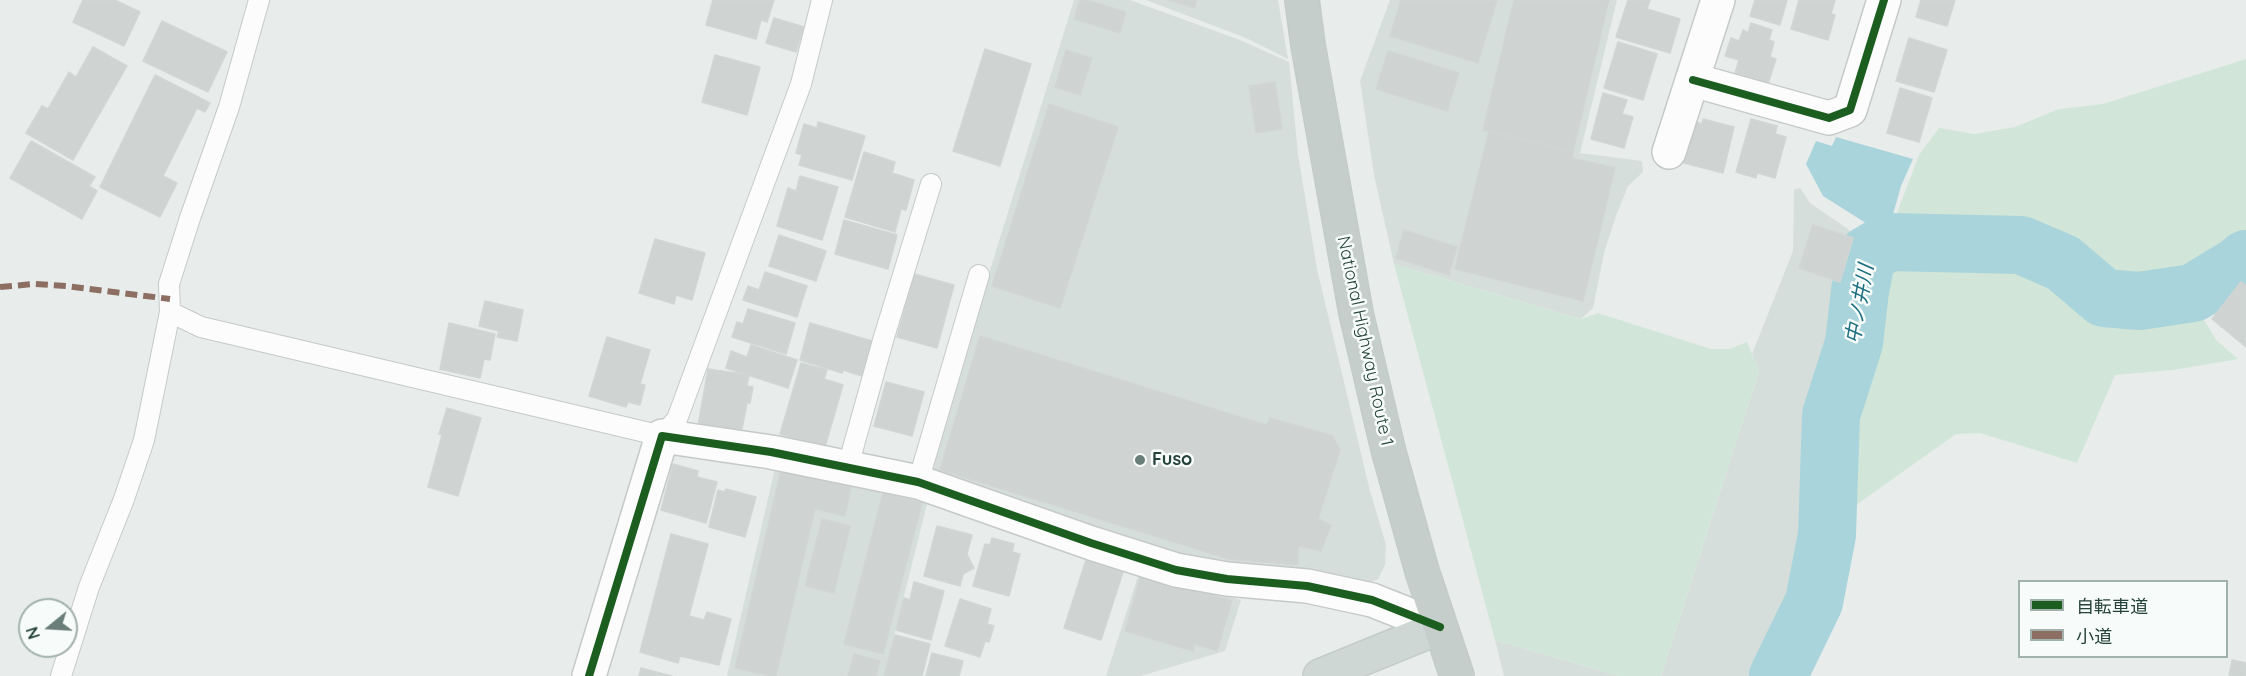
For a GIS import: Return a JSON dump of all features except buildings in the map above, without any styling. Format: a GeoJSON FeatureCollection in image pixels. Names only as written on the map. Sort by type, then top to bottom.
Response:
{"type":"FeatureCollection","features":[{"type":"Feature","properties":{"kind":"highway","name":"National Highway Route 1"},"geometry":{"type":"LineString","coordinates":[[1302,0],[1356,313],[1388,449],[1440,627],[1457,676]]}},
{"type":"Feature","properties":{"kind":"main road"},"geometry":{"type":"LineString","coordinates":[[1320,676],[1440,627]]}},
{"type":"Feature","properties":{"kind":"street"},"geometry":{"type":"LineString","coordinates":[[1669,152],[1718,0]]}},
{"type":"Feature","properties":{"kind":"street"},"geometry":{"type":"LineString","coordinates":[[1693,80],[1828,118],[1850,110],[1884,0]]}},
{"type":"Feature","properties":{"kind":"street"},"geometry":{"type":"LineString","coordinates":[[589,676],[662,436],[771,452],[918,482],[1091,543],[1176,570],[1227,579],[1307,586],[1372,600],[1440,627]]}},
{"type":"Feature","properties":{"kind":"lane"},"geometry":{"type":"LineString","coordinates":[[61,676],[89,587],[124,499],[144,440],[170,312],[169,284],[229,107],[260,0]]}},
{"type":"Feature","properties":{"kind":"lane"},"geometry":{"type":"LineString","coordinates":[[170,312],[201,327],[662,436],[677,419],[801,84],[822,0]]}},
{"type":"Feature","properties":{"kind":"lane"},"geometry":{"type":"LineString","coordinates":[[848,466],[884,337],[931,184]]}},
{"type":"Feature","properties":{"kind":"lane"},"geometry":{"type":"LineString","coordinates":[[918,482],[979,275]]}},
{"type":"Feature","properties":{"kind":"shaded area"},"geometry":{"type":"Polygon","coordinates":[[[1074,0],[1130,0],[1240,40],[1289,62],[1298,154],[1317,269],[1369,487],[1386,545],[1385,565],[1378,579],[1363,586],[1228,570],[1113,537],[932,472],[986,283],[1074,0]]]}},
{"type":"Feature","properties":{"kind":"shaded area"},"geometry":{"type":"Polygon","coordinates":[[[1146,0],[1278,0],[1288,59],[1246,38],[1146,0]]]}},
{"type":"Feature","properties":{"kind":"shaded area"},"geometry":{"type":"Polygon","coordinates":[[[1390,0],[1617,0],[1580,153],[1642,161],[1643,172],[1628,186],[1604,253],[1593,308],[1581,319],[1394,264],[1374,175],[1360,81],[1390,0]]]}},
{"type":"Feature","properties":{"kind":"shaded area"},"geometry":{"type":"Polygon","coordinates":[[[1800,188],[1810,203],[1858,236],[1844,289],[1837,342],[1816,419],[1815,496],[1799,596],[1759,676],[1661,676],[1759,371],[1752,354],[1793,251],[1794,190],[1800,188]]]}},
{"type":"Feature","properties":{"kind":"shaded area"},"geometry":{"type":"Polygon","coordinates":[[[776,464],[929,496],[884,676],[727,676],[776,464]]]}},
{"type":"Feature","properties":{"kind":"shaded area"},"geometry":{"type":"Polygon","coordinates":[[[1139,573],[1241,600],[1225,651],[1141,676],[1106,676],[1139,573]]]}},
{"type":"Feature","properties":{"kind":"shaded area"},"geometry":{"type":"Polygon","coordinates":[[[1495,640],[1619,676],[1504,676],[1495,640]]]}},
{"type":"Feature","properties":{"kind":"green space"},"geometry":{"type":"Polygon","coordinates":[[[2246,59],[2246,239],[2225,258],[2191,282],[2132,290],[2105,284],[2070,253],[2020,232],[1896,228],[1894,221],[1919,155],[1939,128],[1974,134],[2015,127],[2059,109],[2103,104],[2246,59]]]}},
{"type":"Feature","properties":{"kind":"green space"},"geometry":{"type":"Polygon","coordinates":[[[1900,250],[2004,256],[2030,260],[2057,270],[2075,293],[2096,305],[2125,311],[2158,310],[2195,305],[2216,340],[2238,359],[2173,370],[2115,375],[2077,463],[1980,433],[1956,434],[1842,515],[1839,441],[1845,406],[1862,354],[1871,273],[1880,259],[1900,250]]]}},
{"type":"Feature","properties":{"kind":"green space"},"geometry":{"type":"Polygon","coordinates":[[[1394,264],[1581,319],[1598,313],[1711,349],[1729,349],[1747,342],[1759,371],[1661,676],[1619,676],[1495,640],[1394,264]]]}},
{"type":"Feature","properties":{"kind":"water"},"geometry":{"type":"Polygon","coordinates":[[[1836,137],[1913,159],[1901,186],[1892,218],[1872,227],[1823,196],[1806,164],[1816,141],[1832,146],[1836,137]]]}},
{"type":"Feature","properties":{"kind":"waterway","name":"中ノ井川"},"geometry":{"type":"LineString","coordinates":[[1778,676],[1814,602],[1827,535],[1831,415],[1854,343],[1867,255],[1889,242],[2021,245],[2063,263],[2104,298],[2139,301],[2193,293],[2246,259]]}},
{"type":"Feature","properties":{"kind":"marked path"},"geometry":{"type":"LineString","coordinates":[[0,287],[34,284],[66,286],[170,299]]}},
{"type":"Feature","properties":{"kind":"cycle path"},"geometry":{"type":"LineString","coordinates":[[1693,80],[1829,118],[1850,110],[1884,0]]}},
{"type":"Feature","properties":{"kind":"cycle path"},"geometry":{"type":"LineString","coordinates":[[589,676],[662,436],[771,452],[918,482],[1091,543],[1176,570],[1227,579],[1307,586],[1372,600],[1440,627]]}},
{"type":"Feature","properties":{"kind":"place","name":"Fuso"},"geometry":{"type":"Point","coordinates":[1140,460]}}]}
